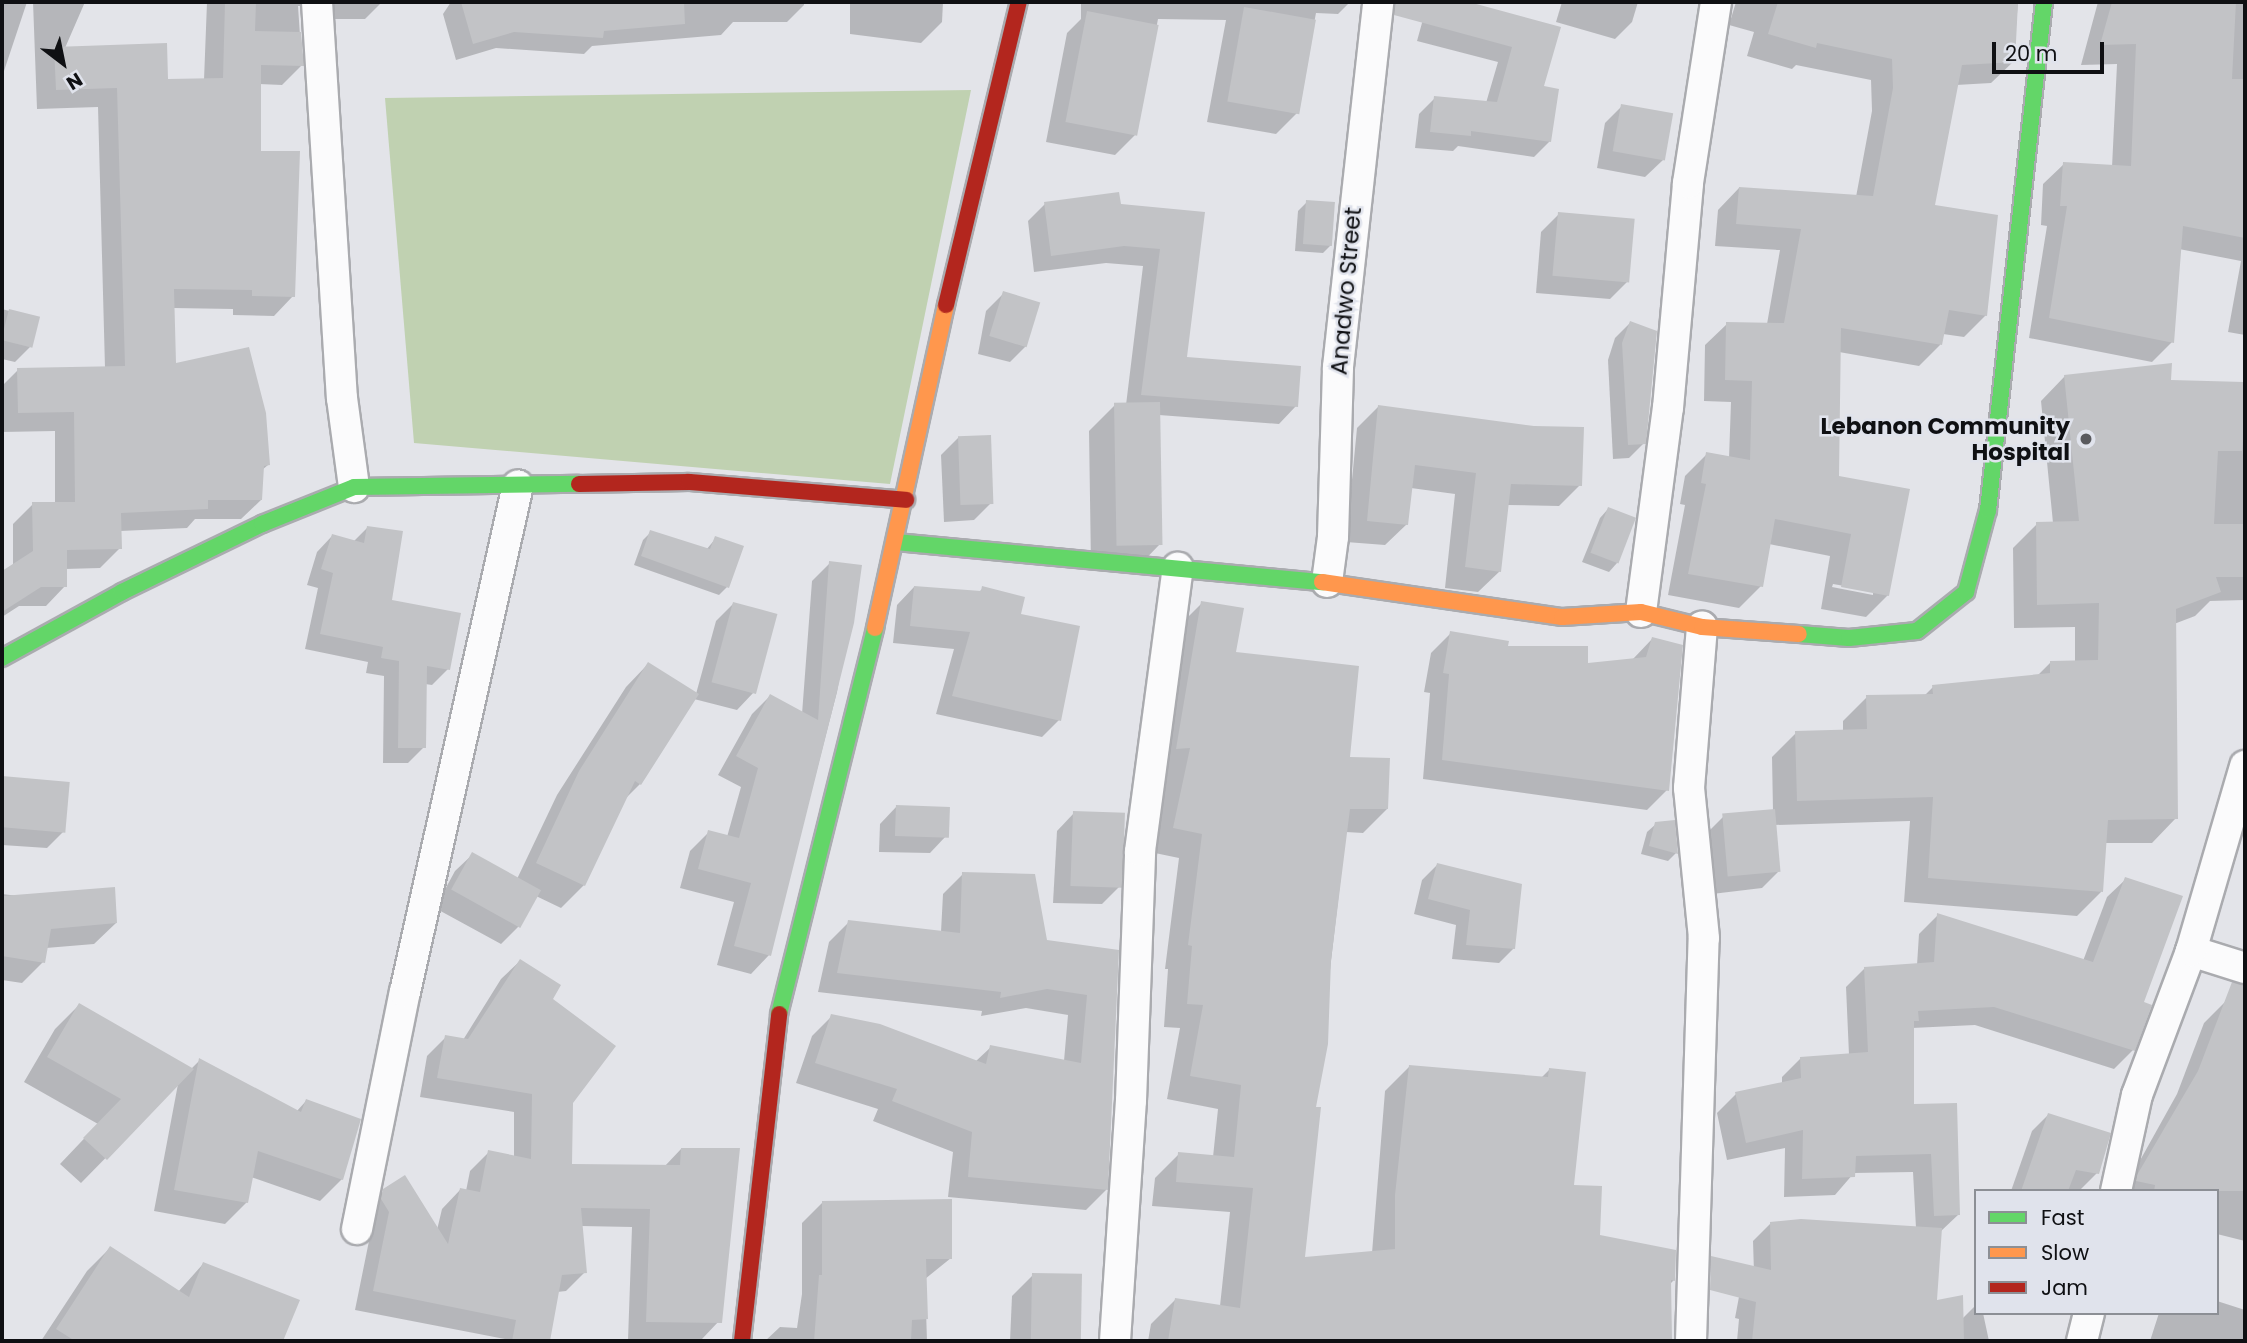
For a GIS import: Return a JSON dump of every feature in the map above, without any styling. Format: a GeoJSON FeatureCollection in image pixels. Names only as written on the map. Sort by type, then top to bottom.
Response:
{"type":"FeatureCollection","features":[{"type":"Feature","properties":{"kind":"street"},"geometry":{"type":"LineString","coordinates":[[317,2],[342,398],[354,487]]}},
{"type":"Feature","properties":{"kind":"street"},"geometry":{"type":"LineString","coordinates":[[742,1341],[773,1037],[906,500],[979,156],[1019,2]]}},
{"type":"Feature","properties":{"kind":"street","name":"Anadwo Street"},"geometry":{"type":"LineString","coordinates":[[1327,582],[1333,537],[1338,367],[1378,2]]}},
{"type":"Feature","properties":{"kind":"street"},"geometry":{"type":"LineString","coordinates":[[1642,612],[1668,408],[1689,183],[1716,2]]}},
{"type":"Feature","properties":{"kind":"street"},"geometry":{"type":"LineString","coordinates":[[896,542],[1327,582],[1562,617],[1642,612],[1702,626],[1849,638],[1916,631],[1966,592],[1987,510],[2044,2]]}},
{"type":"Feature","properties":{"kind":"street"},"geometry":{"type":"LineString","coordinates":[[2,658],[250,529],[354,487],[690,482],[906,500]]}},
{"type":"Feature","properties":{"kind":"street"},"geometry":{"type":"LineString","coordinates":[[357,1230],[405,992],[518,485]]}},
{"type":"Feature","properties":{"kind":"street"},"geometry":{"type":"LineString","coordinates":[[1115,1341],[1131,1101],[1140,851],[1178,568]]}},
{"type":"Feature","properties":{"kind":"street"},"geometry":{"type":"LineString","coordinates":[[1691,1341],[1704,938],[1689,788],[1702,626]]}},
{"type":"Feature","properties":{"kind":"street"},"geometry":{"type":"LineString","coordinates":[[2116,1189],[2137,1095],[2190,951],[2245,766]]}},
{"type":"Feature","properties":{"kind":"street"},"geometry":{"type":"LineString","coordinates":[[2190,951],[2245,968]]}},
{"type":"Feature","properties":{"kind":"street"},"geometry":{"type":"LineString","coordinates":[[2082,1341],[2088,1315]]}},
{"type":"Feature","properties":{"kind":"green space"},"geometry":{"type":"Polygon","coordinates":[[[971,90],[890,484],[414,443],[385,98],[971,90]]]}},
{"type":"Feature","properties":{"kind":"building"},"geometry":{"type":"Polygon","coordinates":[[[225,2],[256,2],[255,31],[301,32],[304,66],[261,65],[261,151],[300,151],[295,297],[252,296],[252,290],[174,289],[176,363],[249,347],[266,413],[270,465],[264,466],[262,500],[208,500],[208,509],[121,513],[122,549],[67,550],[67,587],[41,587],[2,612],[2,571],[33,551],[32,502],[75,502],[74,412],[18,413],[17,368],[125,366],[117,88],[56,90],[54,47],[167,43],[168,79],[223,78],[225,2]]]}},
{"type":"Feature","properties":{"kind":"building"},"geometry":{"type":"Polygon","coordinates":[[[461,2],[684,2],[685,24],[604,31],[603,38],[514,32],[473,44],[461,2]]]}},
{"type":"Feature","properties":{"kind":"building"},"geometry":{"type":"Polygon","coordinates":[[[1395,2],[1469,2],[1561,27],[1544,86],[1559,89],[1551,142],[1471,131],[1471,136],[1430,132],[1434,96],[1497,102],[1512,47],[1394,15],[1395,2]]]}},
{"type":"Feature","properties":{"kind":"building"},"geometry":{"type":"Polygon","coordinates":[[[1778,2],[2018,2],[2015,62],[1962,65],[1935,205],[1998,215],[1987,316],[1949,310],[1942,345],[1841,328],[1839,476],[1910,489],[1889,596],[1841,587],[1851,534],[1775,519],[1763,587],[1688,574],[1706,484],[1701,483],[1706,452],[1750,460],[1752,381],[1725,380],[1726,322],[1784,323],[1801,229],[1736,224],[1739,187],[1873,196],[1893,88],[1892,59],[1817,43],[1816,48],[1768,34],[1778,2]]]}},
{"type":"Feature","properties":{"kind":"building"},"geometry":{"type":"Polygon","coordinates":[[[2112,2],[2236,2],[2232,79],[2245,79],[2245,238],[2183,226],[2174,343],[2049,318],[2067,206],[2060,206],[2063,162],[2131,166],[2136,44],[2100,45],[2112,2]]]}},
{"type":"Feature","properties":{"kind":"building"},"geometry":{"type":"Polygon","coordinates":[[[1244,7],[1316,20],[1299,114],[1227,102],[1244,7]]]}},
{"type":"Feature","properties":{"kind":"building"},"geometry":{"type":"Polygon","coordinates":[[[1087,11],[1159,25],[1137,136],[1065,122],[1087,11]]]}},
{"type":"Feature","properties":{"kind":"building"},"geometry":{"type":"Polygon","coordinates":[[[1621,104],[1673,113],[1665,160],[1613,151],[1621,104]]]}},
{"type":"Feature","properties":{"kind":"building"},"geometry":{"type":"Polygon","coordinates":[[[1119,192],[1121,204],[1205,212],[1187,357],[1301,366],[1298,407],[1141,395],[1160,249],[1124,246],[1051,256],[1044,202],[1119,192]]]}},
{"type":"Feature","properties":{"kind":"building"},"geometry":{"type":"Polygon","coordinates":[[[1306,200],[1335,202],[1332,246],[1303,244],[1306,200]]]}},
{"type":"Feature","properties":{"kind":"building"},"geometry":{"type":"Polygon","coordinates":[[[1558,212],[1635,219],[1629,282],[1552,276],[1558,212]]]}},
{"type":"Feature","properties":{"kind":"building"},"geometry":{"type":"Polygon","coordinates":[[[1003,291],[1040,302],[1027,347],[989,336],[1003,291]]]}},
{"type":"Feature","properties":{"kind":"building"},"geometry":{"type":"Polygon","coordinates":[[[9,309],[40,317],[32,348],[2,340],[9,309]]]}},
{"type":"Feature","properties":{"kind":"building"},"geometry":{"type":"Polygon","coordinates":[[[1630,321],[1657,331],[1646,444],[1628,445],[1622,343],[1630,321]]]}},
{"type":"Feature","properties":{"kind":"building"},"geometry":{"type":"Polygon","coordinates":[[[2172,363],[2171,380],[2244,382],[2242,451],[2218,451],[2214,524],[2245,524],[2245,577],[2216,577],[2221,592],[2176,609],[2178,819],[2108,820],[2103,892],[1928,878],[1933,797],[1797,801],[1795,731],[1867,729],[1866,695],[1933,694],[1932,685],[2050,673],[2050,661],[2098,660],[2099,603],[2037,605],[2036,522],[2079,521],[2064,375],[2172,363]]]}},
{"type":"Feature","properties":{"kind":"building"},"geometry":{"type":"Polygon","coordinates":[[[1160,402],[1162,545],[1117,546],[1114,403],[1160,402]]]}},
{"type":"Feature","properties":{"kind":"building"},"geometry":{"type":"Polygon","coordinates":[[[1378,405],[1534,426],[1584,427],[1582,486],[1511,484],[1501,572],[1465,567],[1476,473],[1415,465],[1408,525],[1367,521],[1378,405]]]}},
{"type":"Feature","properties":{"kind":"building"},"geometry":{"type":"Polygon","coordinates":[[[991,435],[993,504],[960,505],[958,436],[991,435]]]}},
{"type":"Feature","properties":{"kind":"building"},"geometry":{"type":"Polygon","coordinates":[[[1608,507],[1636,518],[1618,563],[1590,553],[1608,507]]]}},
{"type":"Feature","properties":{"kind":"building"},"geometry":{"type":"Polygon","coordinates":[[[367,526],[403,531],[392,600],[461,613],[450,670],[427,666],[426,748],[398,748],[399,661],[381,658],[383,647],[320,634],[333,573],[321,569],[332,534],[364,543],[367,526]]]}},
{"type":"Feature","properties":{"kind":"building"},"geometry":{"type":"Polygon","coordinates":[[[650,530],[710,549],[715,536],[744,546],[729,588],[641,556],[650,530]]]}},
{"type":"Feature","properties":{"kind":"building"},"geometry":{"type":"Polygon","coordinates":[[[829,561],[862,565],[854,623],[771,956],[734,946],[751,883],[698,869],[708,830],[739,838],[758,768],[736,756],[770,694],[818,720],[829,561]]]}},
{"type":"Feature","properties":{"kind":"building"},"geometry":{"type":"Polygon","coordinates":[[[914,586],[981,591],[982,586],[1025,597],[1021,614],[1080,626],[1061,721],[952,696],[970,632],[910,626],[914,586]]]}},
{"type":"Feature","properties":{"kind":"building"},"geometry":{"type":"Polygon","coordinates":[[[1201,601],[1244,608],[1236,652],[1359,666],[1350,757],[1390,758],[1388,809],[1350,809],[1331,960],[1328,1044],[1316,1107],[1321,1107],[1305,1257],[1395,1249],[1395,1195],[1409,1065],[1548,1077],[1549,1068],[1586,1072],[1574,1185],[1602,1186],[1600,1235],[1676,1250],[1675,1281],[1671,1280],[1672,1341],[1168,1341],[1175,1298],[1240,1308],[1253,1188],[1176,1182],[1178,1152],[1234,1157],[1241,1085],[1190,1076],[1203,1005],[1187,1004],[1192,946],[1188,945],[1202,834],[1173,828],[1190,748],[1176,749],[1201,601]]]}},
{"type":"Feature","properties":{"kind":"building"},"geometry":{"type":"Polygon","coordinates":[[[733,602],[777,614],[756,694],[712,682],[733,602]]]}},
{"type":"Feature","properties":{"kind":"building"},"geometry":{"type":"Polygon","coordinates":[[[1450,631],[1509,641],[1508,646],[1588,646],[1588,663],[1646,657],[1652,637],[1683,645],[1669,791],[1442,760],[1449,674],[1443,673],[1450,631]]]}},
{"type":"Feature","properties":{"kind":"building"},"geometry":{"type":"Polygon","coordinates":[[[648,662],[699,694],[641,785],[635,781],[585,886],[536,863],[579,771],[648,662]]]}},
{"type":"Feature","properties":{"kind":"building"},"geometry":{"type":"Polygon","coordinates":[[[2,776],[70,782],[65,833],[2,827],[2,776]]]}},
{"type":"Feature","properties":{"kind":"building"},"geometry":{"type":"Polygon","coordinates":[[[896,805],[950,807],[949,838],[895,836],[896,805]]]}},
{"type":"Feature","properties":{"kind":"building"},"geometry":{"type":"Polygon","coordinates":[[[1775,809],[1780,872],[1728,876],[1722,814],[1775,809]]]}},
{"type":"Feature","properties":{"kind":"building"},"geometry":{"type":"Polygon","coordinates":[[[1073,811],[1125,813],[1122,888],[1070,886],[1073,811]]]}},
{"type":"Feature","properties":{"kind":"building"},"geometry":{"type":"Polygon","coordinates":[[[1675,820],[1678,854],[1649,846],[1655,822],[1675,820]]]}},
{"type":"Feature","properties":{"kind":"building"},"geometry":{"type":"Polygon","coordinates":[[[472,852],[541,890],[520,928],[451,890],[472,852]]]}},
{"type":"Feature","properties":{"kind":"building"},"geometry":{"type":"Polygon","coordinates":[[[1437,863],[1522,884],[1515,949],[1466,945],[1470,910],[1428,899],[1437,863]]]}},
{"type":"Feature","properties":{"kind":"building"},"geometry":{"type":"Polygon","coordinates":[[[962,872],[1035,874],[1047,940],[1119,950],[1108,1190],[968,1177],[972,1132],[892,1101],[897,1089],[815,1063],[831,1014],[880,1024],[986,1064],[990,1045],[1081,1063],[1087,995],[1047,989],[1000,998],[1001,992],[837,973],[848,920],[960,933],[962,872]]]}},
{"type":"Feature","properties":{"kind":"building"},"geometry":{"type":"Polygon","coordinates":[[[2125,877],[2183,896],[2144,1002],[2152,1005],[2135,1051],[1994,1007],[1918,1011],[1919,1021],[1914,1021],[1914,1104],[1957,1103],[1960,1215],[1934,1216],[1931,1154],[1856,1156],[1855,1177],[1802,1179],[1803,1130],[1746,1143],[1735,1092],[1801,1078],[1800,1057],[1868,1052],[1864,967],[1934,962],[1937,913],[2093,962],[2125,877]]]}},
{"type":"Feature","properties":{"kind":"building"},"geometry":{"type":"Polygon","coordinates":[[[115,887],[117,923],[51,929],[45,963],[2,956],[2,896],[115,887]]]}},
{"type":"Feature","properties":{"kind":"building"},"geometry":{"type":"Polygon","coordinates":[[[520,959],[561,985],[553,999],[616,1046],[573,1103],[572,1164],[680,1165],[681,1148],[740,1148],[722,1323],[646,1322],[650,1209],[581,1208],[587,1273],[562,1275],[550,1341],[512,1341],[516,1320],[373,1291],[389,1212],[381,1199],[383,1189],[405,1175],[448,1244],[460,1188],[480,1192],[488,1150],[531,1159],[532,1094],[437,1078],[445,1035],[468,1039],[520,959]]]}},
{"type":"Feature","properties":{"kind":"building"},"geometry":{"type":"Polygon","coordinates":[[[2232,982],[2245,985],[2245,1191],[2154,1189],[2155,1185],[2136,1181],[2198,1071],[2232,982]]]}},
{"type":"Feature","properties":{"kind":"building"},"geometry":{"type":"Polygon","coordinates":[[[79,1003],[194,1069],[107,1160],[83,1138],[121,1099],[47,1057],[79,1003]]]}},
{"type":"Feature","properties":{"kind":"building"},"geometry":{"type":"Polygon","coordinates":[[[199,1058],[301,1112],[306,1099],[361,1119],[343,1180],[258,1151],[248,1203],[174,1190],[199,1058]]]}},
{"type":"Feature","properties":{"kind":"building"},"geometry":{"type":"Polygon","coordinates":[[[2048,1113],[2111,1133],[2099,1174],[2076,1170],[2069,1189],[2022,1189],[2048,1113]]]}},
{"type":"Feature","properties":{"kind":"building"},"geometry":{"type":"Polygon","coordinates":[[[952,1199],[952,1259],[926,1259],[928,1319],[912,1320],[911,1341],[814,1341],[819,1275],[822,1275],[822,1201],[952,1199]]]}},
{"type":"Feature","properties":{"kind":"building"},"geometry":{"type":"Polygon","coordinates":[[[1801,1219],[1942,1228],[1937,1300],[1963,1295],[1964,1341],[1752,1341],[1756,1302],[1710,1290],[1711,1256],[1771,1270],[1770,1222],[1801,1219]]]}},
{"type":"Feature","properties":{"kind":"building"},"geometry":{"type":"Polygon","coordinates":[[[110,1246],[189,1297],[203,1262],[300,1300],[283,1341],[75,1341],[56,1329],[110,1246]]]}},
{"type":"Feature","properties":{"kind":"building"},"geometry":{"type":"Polygon","coordinates":[[[1032,1273],[1082,1274],[1081,1341],[1031,1341],[1032,1273]]]}},
{"type":"Feature","properties":{"kind":"traffic: fast"},"geometry":{"type":"LineString","coordinates":[[1799,634],[1849,638],[1917,631],[1966,592],[1988,510],[2044,2]]}},
{"type":"Feature","properties":{"kind":"traffic: fast"},"geometry":{"type":"LineString","coordinates":[[2,658],[122,592],[262,524],[354,487],[579,484]]}},
{"type":"Feature","properties":{"kind":"traffic: fast"},"geometry":{"type":"LineString","coordinates":[[896,542],[1322,582]]}},
{"type":"Feature","properties":{"kind":"traffic: fast"},"geometry":{"type":"LineString","coordinates":[[779,1014],[875,628]]}},
{"type":"Feature","properties":{"kind":"traffic: slow"},"geometry":{"type":"LineString","coordinates":[[875,628],[946,305]]}},
{"type":"Feature","properties":{"kind":"traffic: slow"},"geometry":{"type":"LineString","coordinates":[[1322,582],[1562,617],[1641,612],[1702,627],[1799,634]]}},
{"type":"Feature","properties":{"kind":"traffic: jam"},"geometry":{"type":"LineString","coordinates":[[946,305],[1019,2]]}},
{"type":"Feature","properties":{"kind":"traffic: jam"},"geometry":{"type":"LineString","coordinates":[[579,484],[689,482],[906,500]]}},
{"type":"Feature","properties":{"kind":"traffic: jam"},"geometry":{"type":"LineString","coordinates":[[742,1341],[779,1014]]}},
{"type":"Feature","properties":{"kind":"place","name":"Lebanon Community Hospital"},"geometry":{"type":"Point","coordinates":[2086,439]}}]}
